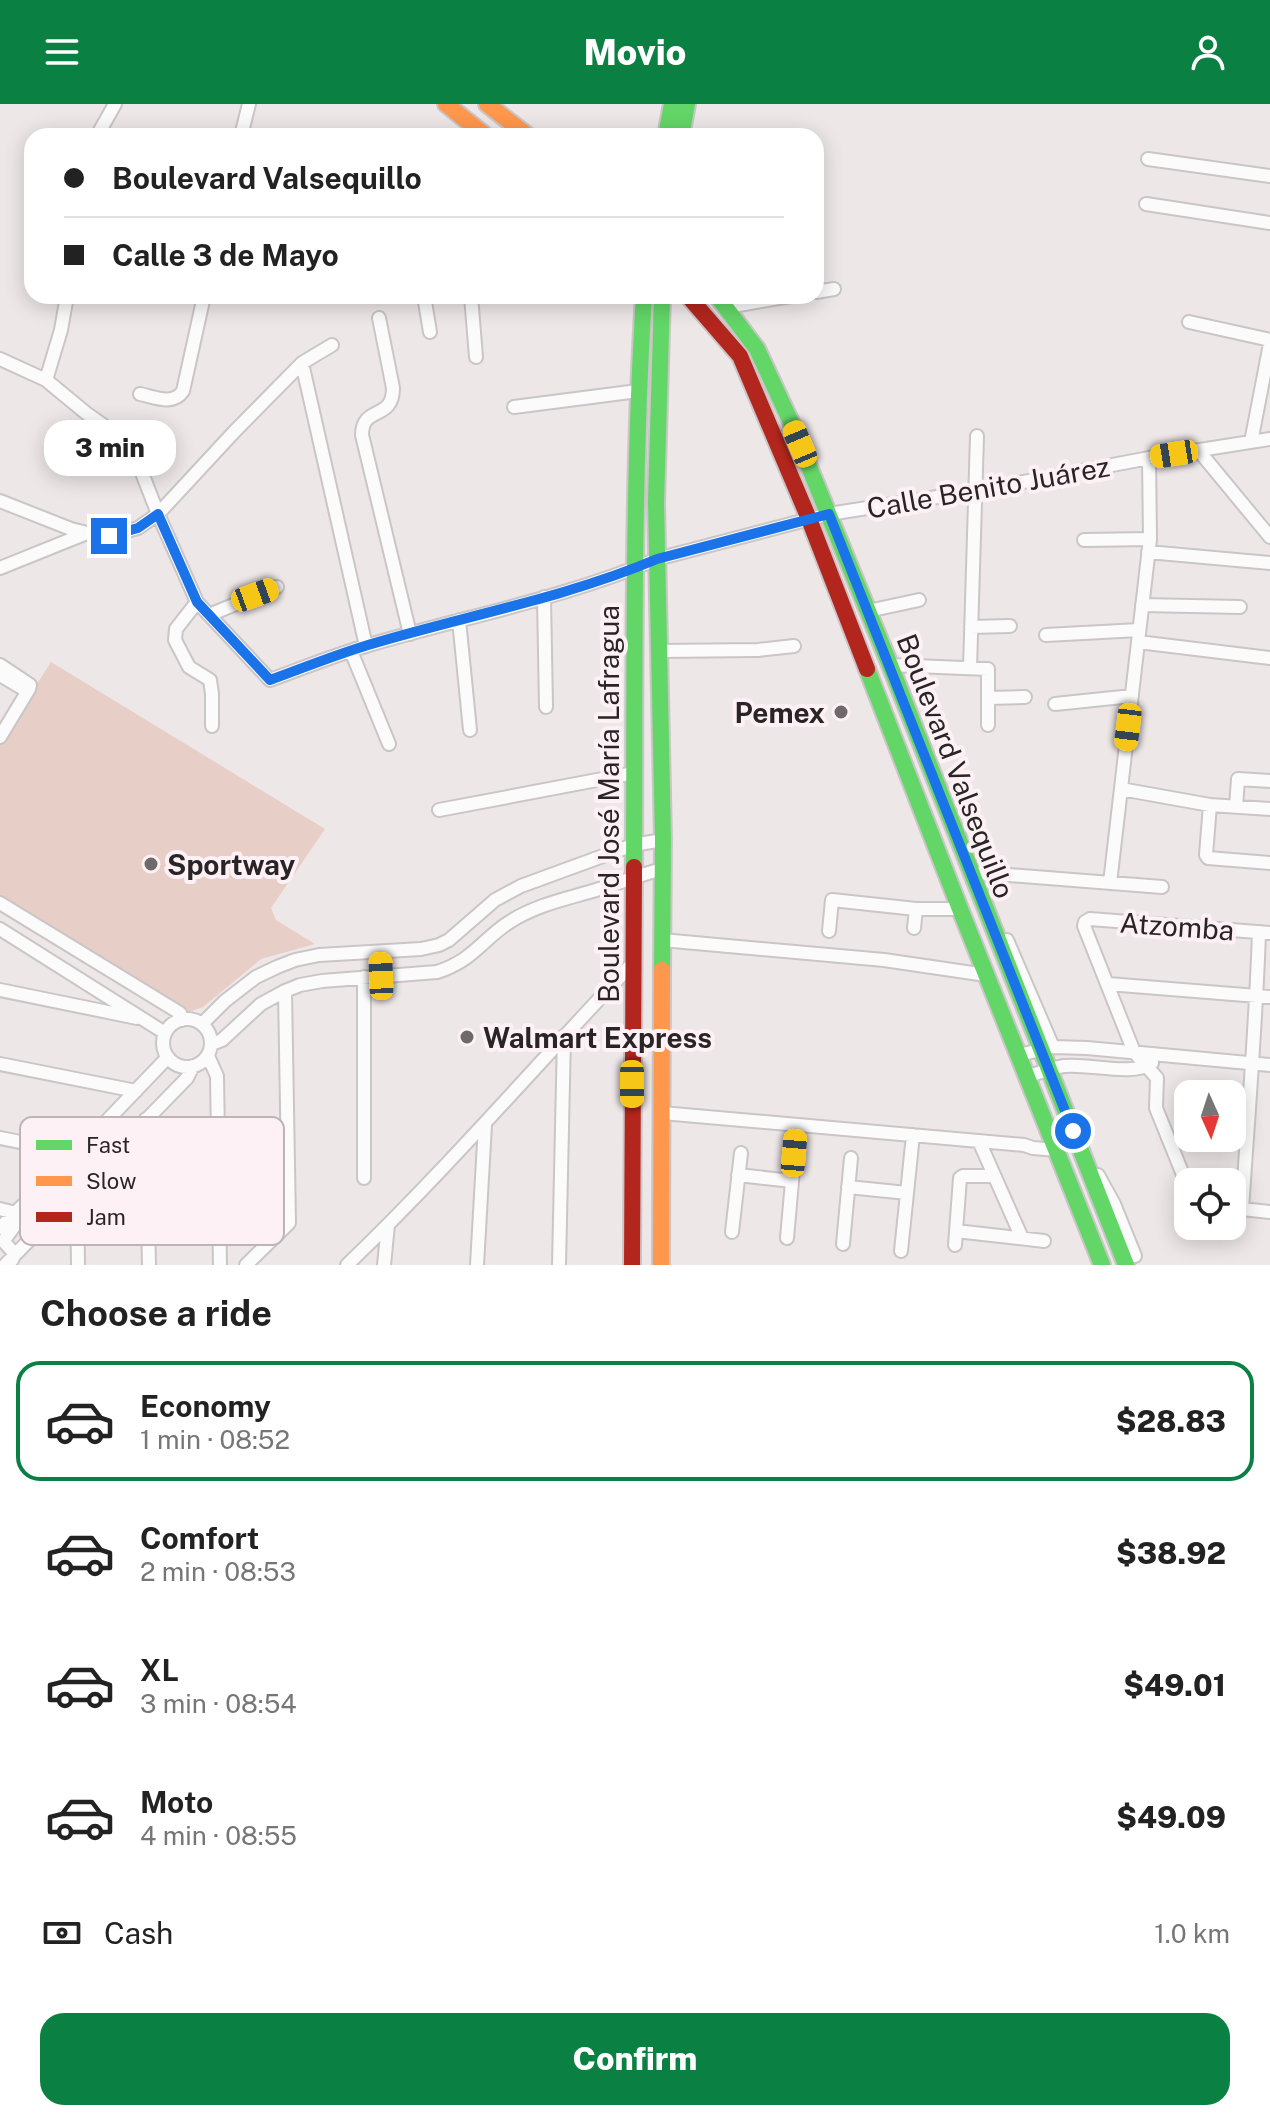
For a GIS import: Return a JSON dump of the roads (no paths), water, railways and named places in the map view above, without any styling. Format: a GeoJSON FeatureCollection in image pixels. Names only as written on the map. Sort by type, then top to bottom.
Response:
{"type":"FeatureCollection","features":[{"type":"Feature","properties":{"kind":"main road"},"geometry":{"type":"LineString","coordinates":[[446,104],[476,128]]}},
{"type":"Feature","properties":{"kind":"main road"},"geometry":{"type":"LineString","coordinates":[[487,104],[518,128]]}},
{"type":"Feature","properties":{"kind":"main road"},"geometry":{"type":"LineString","coordinates":[[668,128],[672,104]]}},
{"type":"Feature","properties":{"kind":"main road"},"geometry":{"type":"LineString","coordinates":[[682,128],[687,104]]}},
{"type":"Feature","properties":{"kind":"main road","name":"Boulevard José María Lafragua"},"geometry":{"type":"LineString","coordinates":[[632,1265],[635,568],[638,391],[643,304]]}},
{"type":"Feature","properties":{"kind":"main road","name":"Boulevard José María Lafragua"},"geometry":{"type":"LineString","coordinates":[[661,1265],[663,840],[657,443],[662,304]]}},
{"type":"Feature","properties":{"kind":"main road","name":"Boulevard Valsequillo"},"geometry":{"type":"LineString","coordinates":[[695,304],[740,356],[809,519],[1102,1265]]}},
{"type":"Feature","properties":{"kind":"main road","name":"Boulevard Valsequillo"},"geometry":{"type":"LineString","coordinates":[[723,304],[757,349],[790,420],[971,875],[1047,1049],[1049,1071],[1064,1109],[1131,1260]]}},
{"type":"Feature","properties":{"kind":"street"},"geometry":{"type":"LineString","coordinates":[[102,128],[115,104]]}},
{"type":"Feature","properties":{"kind":"street"},"geometry":{"type":"LineString","coordinates":[[243,128],[249,104]]}},
{"type":"Feature","properties":{"kind":"street"},"geometry":{"type":"LineString","coordinates":[[1148,159],[1270,176]]}},
{"type":"Feature","properties":{"kind":"street"},"geometry":{"type":"LineString","coordinates":[[1146,204],[1270,223]]}},
{"type":"Feature","properties":{"kind":"street"},"geometry":{"type":"LineString","coordinates":[[824,291],[834,289]]}},
{"type":"Feature","properties":{"kind":"street"},"geometry":{"type":"LineString","coordinates":[[46,380],[66,304]]}},
{"type":"Feature","properties":{"kind":"street"},"geometry":{"type":"LineString","coordinates":[[140,394],[167,400],[174,399],[183,391],[202,304]]}},
{"type":"Feature","properties":{"kind":"street"},"geometry":{"type":"LineString","coordinates":[[425,304],[430,332]]}},
{"type":"Feature","properties":{"kind":"street"},"geometry":{"type":"LineString","coordinates":[[472,304],[476,357]]}},
{"type":"Feature","properties":{"kind":"street"},"geometry":{"type":"LineString","coordinates":[[379,318],[393,399],[388,408],[365,421],[362,435],[410,634]]}},
{"type":"Feature","properties":{"kind":"street"},"geometry":{"type":"LineString","coordinates":[[1189,322],[1270,342],[1251,442]]}},
{"type":"Feature","properties":{"kind":"street"},"geometry":{"type":"LineString","coordinates":[[0,502],[87,533],[109,536],[138,528],[158,514],[302,363],[332,345]]}},
{"type":"Feature","properties":{"kind":"street"},"geometry":{"type":"LineString","coordinates":[[0,360],[46,380],[127,442],[197,602],[209,615],[277,587]]}},
{"type":"Feature","properties":{"kind":"street"},"geometry":{"type":"LineString","coordinates":[[302,363],[366,646]]}},
{"type":"Feature","properties":{"kind":"street"},"geometry":{"type":"LineString","coordinates":[[514,407],[638,391]]}},
{"type":"Feature","properties":{"kind":"street"},"geometry":{"type":"LineString","coordinates":[[970,668],[977,436]]}},
{"type":"Feature","properties":{"kind":"street","name":"Calle Benito Juárez"},"geometry":{"type":"LineString","coordinates":[[209,615],[270,680],[366,646],[544,597],[657,559],[829,514],[1270,439]]}},
{"type":"Feature","properties":{"kind":"street"},"geometry":{"type":"LineString","coordinates":[[1199,451],[1270,537]]}},
{"type":"Feature","properties":{"kind":"street"},"geometry":{"type":"LineString","coordinates":[[1110,883],[1149,546],[1149,458]]}},
{"type":"Feature","properties":{"kind":"street"},"geometry":{"type":"LineString","coordinates":[[0,568],[87,533]]}},
{"type":"Feature","properties":{"kind":"street"},"geometry":{"type":"LineString","coordinates":[[1084,540],[1270,563]]}},
{"type":"Feature","properties":{"kind":"street"},"geometry":{"type":"LineString","coordinates":[[544,597],[546,707]]}},
{"type":"Feature","properties":{"kind":"street"},"geometry":{"type":"LineString","coordinates":[[868,611],[919,600]]}},
{"type":"Feature","properties":{"kind":"street"},"geometry":{"type":"LineString","coordinates":[[197,602],[176,629],[175,640],[189,667],[210,680],[212,726]]}},
{"type":"Feature","properties":{"kind":"street"},"geometry":{"type":"LineString","coordinates":[[1142,605],[1240,607]]}},
{"type":"Feature","properties":{"kind":"street"},"geometry":{"type":"LineString","coordinates":[[459,620],[470,730]]}},
{"type":"Feature","properties":{"kind":"street"},"geometry":{"type":"LineString","coordinates":[[971,627],[1010,626]]}},
{"type":"Feature","properties":{"kind":"street"},"geometry":{"type":"LineString","coordinates":[[1046,635],[1139,636],[1270,658]]}},
{"type":"Feature","properties":{"kind":"street"},"geometry":{"type":"LineString","coordinates":[[659,651],[758,650],[794,646]]}},
{"type":"Feature","properties":{"kind":"street"},"geometry":{"type":"LineString","coordinates":[[351,651],[389,744]]}},
{"type":"Feature","properties":{"kind":"street"},"geometry":{"type":"LineString","coordinates":[[0,665],[30,685],[0,737]]}},
{"type":"Feature","properties":{"kind":"street"},"geometry":{"type":"LineString","coordinates":[[890,665],[988,669],[988,725]]}},
{"type":"Feature","properties":{"kind":"street"},"geometry":{"type":"LineString","coordinates":[[0,675],[28,692]]}},
{"type":"Feature","properties":{"kind":"street"},"geometry":{"type":"LineString","coordinates":[[1055,704],[1132,696]]}},
{"type":"Feature","properties":{"kind":"street"},"geometry":{"type":"LineString","coordinates":[[988,698],[1025,697]]}},
{"type":"Feature","properties":{"kind":"street"},"geometry":{"type":"LineString","coordinates":[[439,810],[634,773]]}},
{"type":"Feature","properties":{"kind":"street"},"geometry":{"type":"LineString","coordinates":[[1236,807],[1238,779],[1270,781]]}},
{"type":"Feature","properties":{"kind":"street"},"geometry":{"type":"LineString","coordinates":[[1121,789],[1210,805],[1270,809]]}},
{"type":"Feature","properties":{"kind":"street"},"geometry":{"type":"LineString","coordinates":[[1210,805],[1208,858],[1270,863]]}},
{"type":"Feature","properties":{"kind":"street"},"geometry":{"type":"LineString","coordinates":[[202,1024],[256,977],[295,960],[319,955],[421,949],[449,940],[495,900],[521,886],[633,845],[663,840]]}},
{"type":"Feature","properties":{"kind":"street"},"geometry":{"type":"LineString","coordinates":[[218,1117],[217,1076],[210,1050],[209,1032],[202,1024],[189,1019],[169,1027],[163,1043],[168,1057],[180,1066],[193,1066],[199,1064],[210,1050],[261,1004],[285,991],[322,981],[421,975],[453,967],[506,924],[530,910],[662,869]]}},
{"type":"Feature","properties":{"kind":"street"},"geometry":{"type":"LineString","coordinates":[[565,871],[573,897]]}},
{"type":"Feature","properties":{"kind":"street"},"geometry":{"type":"LineString","coordinates":[[971,875],[984,873],[1162,887]]}},
{"type":"Feature","properties":{"kind":"street"},"geometry":{"type":"LineString","coordinates":[[988,895],[1047,1049]]}},
{"type":"Feature","properties":{"kind":"street"},"geometry":{"type":"LineString","coordinates":[[829,931],[832,900],[877,910],[960,909]]}},
{"type":"Feature","properties":{"kind":"street"},"geometry":{"type":"LineString","coordinates":[[0,903],[180,1013],[182,1020]]}},
{"type":"Feature","properties":{"kind":"street"},"geometry":{"type":"LineString","coordinates":[[914,928],[916,909]]}},
{"type":"Feature","properties":{"kind":"street","name":"Atzomba"},"geometry":{"type":"LineString","coordinates":[[1108,984],[1084,926],[1090,919],[1264,932]]}},
{"type":"Feature","properties":{"kind":"street"},"geometry":{"type":"LineString","coordinates":[[0,929],[165,1033]]}},
{"type":"Feature","properties":{"kind":"street"},"geometry":{"type":"LineString","coordinates":[[1241,1168],[1251,1063],[1264,997],[1264,932]]}},
{"type":"Feature","properties":{"kind":"street"},"geometry":{"type":"LineString","coordinates":[[662,940],[884,960],[986,975]]}},
{"type":"Feature","properties":{"kind":"street"},"geometry":{"type":"LineString","coordinates":[[421,949],[421,975]]}},
{"type":"Feature","properties":{"kind":"street"},"geometry":{"type":"LineString","coordinates":[[380,952],[381,976]]}},
{"type":"Feature","properties":{"kind":"street"},"geometry":{"type":"LineString","coordinates":[[319,955],[322,981]]}},
{"type":"Feature","properties":{"kind":"street"},"geometry":{"type":"LineString","coordinates":[[347,1265],[485,1125],[632,964]]}},
{"type":"Feature","properties":{"kind":"street"},"geometry":{"type":"LineString","coordinates":[[364,977],[364,1178]]}},
{"type":"Feature","properties":{"kind":"street"},"geometry":{"type":"LineString","coordinates":[[1180,1168],[1156,1108],[1157,1078],[1134,1052],[1108,984],[1264,997]]}},
{"type":"Feature","properties":{"kind":"street"},"geometry":{"type":"LineString","coordinates":[[0,990],[144,1019]]}},
{"type":"Feature","properties":{"kind":"street"},"geometry":{"type":"LineString","coordinates":[[284,1228],[289,1223],[285,991]]}},
{"type":"Feature","properties":{"kind":"street"},"geometry":{"type":"LineString","coordinates":[[559,1265],[564,1036]]}},
{"type":"Feature","properties":{"kind":"street"},"geometry":{"type":"LineString","coordinates":[[1019,1055],[1047,1049],[1134,1052],[1270,1065]]}},
{"type":"Feature","properties":{"kind":"street"},"geometry":{"type":"LineString","coordinates":[[1028,1076],[1065,1066],[1132,1069],[1148,1066],[1161,1056]]}},
{"type":"Feature","properties":{"kind":"street"},"geometry":{"type":"LineString","coordinates":[[111,1117],[168,1057]]}},
{"type":"Feature","properties":{"kind":"street"},"geometry":{"type":"LineString","coordinates":[[0,1064],[136,1091]]}},
{"type":"Feature","properties":{"kind":"street"},"geometry":{"type":"LineString","coordinates":[[148,1117],[187,1078],[193,1066]]}},
{"type":"Feature","properties":{"kind":"street"},"geometry":{"type":"LineString","coordinates":[[662,1113],[1057,1150]]}},
{"type":"Feature","properties":{"kind":"street"},"geometry":{"type":"LineString","coordinates":[[1024,1145],[1036,1137],[1046,1123]]}},
{"type":"Feature","properties":{"kind":"street"},"geometry":{"type":"LineString","coordinates":[[477,1265],[485,1125]]}},
{"type":"Feature","properties":{"kind":"street"},"geometry":{"type":"LineString","coordinates":[[787,1238],[797,1125]]}},
{"type":"Feature","properties":{"kind":"street"},"geometry":{"type":"LineString","coordinates":[[901,1251],[913,1135]]}},
{"type":"Feature","properties":{"kind":"street"},"geometry":{"type":"LineString","coordinates":[[0,1138],[20,1142]]}},
{"type":"Feature","properties":{"kind":"street"},"geometry":{"type":"LineString","coordinates":[[979,1141],[1022,1238]]}},
{"type":"Feature","properties":{"kind":"street"},"geometry":{"type":"LineString","coordinates":[[732,1232],[741,1153]]}},
{"type":"Feature","properties":{"kind":"street"},"geometry":{"type":"LineString","coordinates":[[843,1244],[851,1158]]}},
{"type":"Feature","properties":{"kind":"street"},"geometry":{"type":"LineString","coordinates":[[738,1175],[792,1181]]}},
{"type":"Feature","properties":{"kind":"street"},"geometry":{"type":"LineString","coordinates":[[955,1245],[960,1178],[994,1176]]}},
{"type":"Feature","properties":{"kind":"street"},"geometry":{"type":"LineString","coordinates":[[848,1187],[907,1193]]}},
{"type":"Feature","properties":{"kind":"street"},"geometry":{"type":"LineString","coordinates":[[0,1209],[16,1213]]}},
{"type":"Feature","properties":{"kind":"street"},"geometry":{"type":"LineString","coordinates":[[0,1228],[20,1209]]}},
{"type":"Feature","properties":{"kind":"street"},"geometry":{"type":"LineString","coordinates":[[1246,1210],[1270,1212]]}},
{"type":"Feature","properties":{"kind":"street"},"geometry":{"type":"LineString","coordinates":[[8,1263],[5,1239],[18,1221],[16,1213]]}},
{"type":"Feature","properties":{"kind":"street"},"geometry":{"type":"LineString","coordinates":[[384,1265],[388,1225]]}},
{"type":"Feature","properties":{"kind":"street"},"geometry":{"type":"LineString","coordinates":[[956,1231],[1044,1241]]}},
{"type":"Feature","properties":{"kind":"street"},"geometry":{"type":"LineString","coordinates":[[8,1263],[25,1245]]}},
{"type":"Feature","properties":{"kind":"street"},"geometry":{"type":"LineString","coordinates":[[78,1245],[78,1265]]}},
{"type":"Feature","properties":{"kind":"street"},"geometry":{"type":"LineString","coordinates":[[149,1245],[149,1265]]}},
{"type":"Feature","properties":{"kind":"street"},"geometry":{"type":"LineString","coordinates":[[220,1245],[220,1265]]}},
{"type":"Feature","properties":{"kind":"street"},"geometry":{"type":"LineString","coordinates":[[246,1265],[266,1245]]}},
{"type":"Feature","properties":{"kind":"street"},"geometry":{"type":"LineString","coordinates":[[0,1257],[8,1263]]}},
{"type":"Feature","properties":{"kind":"place","name":"Pemex"},"geometry":{"type":"Point","coordinates":[841,712]}},
{"type":"Feature","properties":{"kind":"place","name":"Sportway"},"geometry":{"type":"Point","coordinates":[151,864]}},
{"type":"Feature","properties":{"kind":"place","name":"Walmart Express"},"geometry":{"type":"Point","coordinates":[467,1037]}}]}
